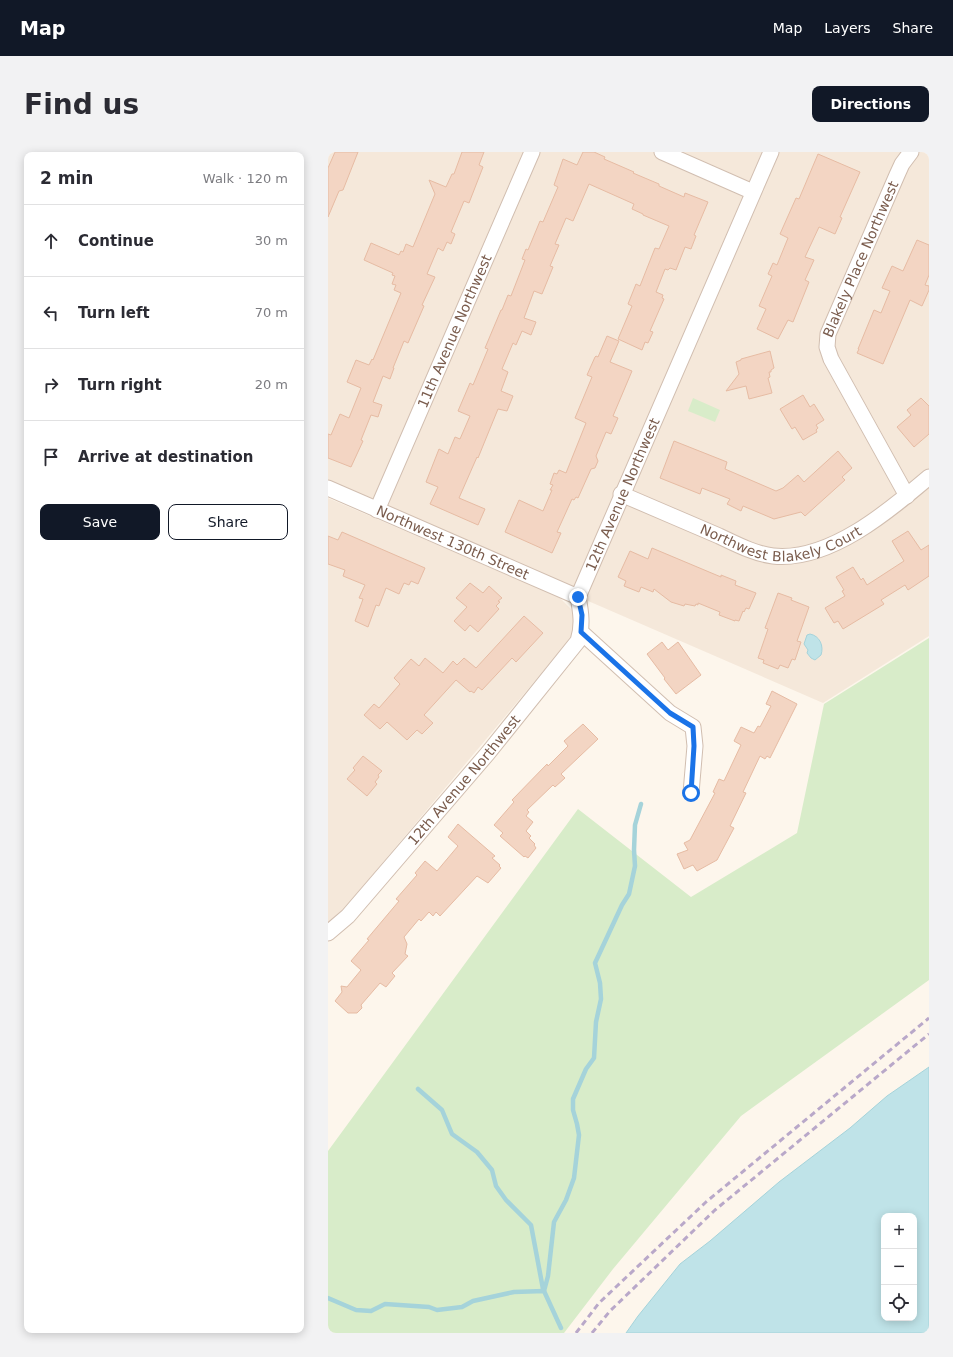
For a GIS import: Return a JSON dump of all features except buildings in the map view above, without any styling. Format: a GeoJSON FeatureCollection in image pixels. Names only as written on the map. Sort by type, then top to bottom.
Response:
{"type":"FeatureCollection","features":[{"type":"Feature","properties":{"kind":"street","name":"11th Avenue Northwest"},"geometry":{"type":"LineString","coordinates":[[377,510],[532,152]]}},
{"type":"Feature","properties":{"kind":"street"},"geometry":{"type":"LineString","coordinates":[[662,152],[754,192]]}},
{"type":"Feature","properties":{"kind":"street","name":"12th Avenue Northwest"},"geometry":{"type":"LineString","coordinates":[[328,933],[348,916],[488,753],[578,640],[581,632],[582,615],[578,597],[621,494],[771,152]]}},
{"type":"Feature","properties":{"kind":"street","name":"Blakely Place Northwest"},"geometry":{"type":"LineString","coordinates":[[907,496],[831,359],[827,347],[828,334],[834,320],[902,164],[911,152]]}},
{"type":"Feature","properties":{"kind":"street","name":"Northwest Blakely Court"},"geometry":{"type":"LineString","coordinates":[[621,494],[749,550],[772,556],[794,556],[828,546],[867,526],[907,496],[929,477]]}},
{"type":"Feature","properties":{"kind":"street","name":"Northwest 130th Street"},"geometry":{"type":"LineString","coordinates":[[328,488],[578,597]]}},
{"type":"Feature","properties":{"kind":"street"},"geometry":{"type":"LineString","coordinates":[[581,632],[670,713],[693,727],[694,746],[691,793]]}},
{"type":"Feature","properties":{"kind":"shaded area"},"geometry":{"type":"Polygon","coordinates":[[[328,152],[762,152],[578,596],[328,488],[328,152]]]}},
{"type":"Feature","properties":{"kind":"shaded area"},"geometry":{"type":"Polygon","coordinates":[[[768,152],[929,152],[929,636],[823,703],[579,597],[768,152]]]}},
{"type":"Feature","properties":{"kind":"shaded area"},"geometry":{"type":"Polygon","coordinates":[[[328,498],[559,597],[572,610],[574,627],[571,636],[565,645],[343,910],[328,923],[328,498]]]}},
{"type":"Feature","properties":{"kind":"green space"},"geometry":{"type":"Polygon","coordinates":[[[693,398],[720,410],[715,422],[688,411],[693,398]]]}},
{"type":"Feature","properties":{"kind":"green space"},"geometry":{"type":"Polygon","coordinates":[[[929,638],[929,980],[741,1116],[613,1269],[564,1333],[328,1333],[328,1151],[578,809],[691,897],[797,833],[824,704],[929,638]]]}},
{"type":"Feature","properties":{"kind":"water"},"geometry":{"type":"Polygon","coordinates":[[[810,634],[819,639],[822,648],[821,655],[815,660],[807,653],[808,650],[804,644],[807,635],[810,634]]]}},
{"type":"Feature","properties":{"kind":"water"},"geometry":{"type":"Polygon","coordinates":[[[929,1067],[929,1333],[626,1333],[680,1264],[710,1241],[779,1182],[850,1128],[887,1096],[929,1067]]]}},
{"type":"Feature","properties":{"kind":"waterway"},"geometry":{"type":"LineString","coordinates":[[544,1291],[548,1276],[554,1222],[566,1200],[574,1178],[579,1135],[573,1110],[573,1099],[586,1069],[594,1058],[596,1022],[601,999],[600,983],[595,963],[622,905],[629,894],[635,866],[635,825],[641,804]]}},
{"type":"Feature","properties":{"kind":"waterway"},"geometry":{"type":"LineString","coordinates":[[418,1089],[442,1110],[452,1134],[477,1152],[492,1170],[496,1186],[506,1200],[531,1225],[543,1289]]}},
{"type":"Feature","properties":{"kind":"waterway"},"geometry":{"type":"LineString","coordinates":[[328,1298],[356,1310],[371,1311],[385,1304],[429,1307],[437,1310],[462,1307],[473,1301],[514,1292],[544,1291],[561,1328]]}},
{"type":"Feature","properties":{"kind":"railway"},"geometry":{"type":"LineString","coordinates":[[576,1333],[599,1303],[706,1202],[929,1018]]}},
{"type":"Feature","properties":{"kind":"railway"},"geometry":{"type":"LineString","coordinates":[[592,1333],[610,1311],[715,1210],[929,1034]]}},
{"type":"Feature","properties":{"kind":"route"},"geometry":{"type":"LineString","coordinates":[[578,597],[582,615],[581,632],[670,713],[693,727],[694,768],[691,793]]}}]}
